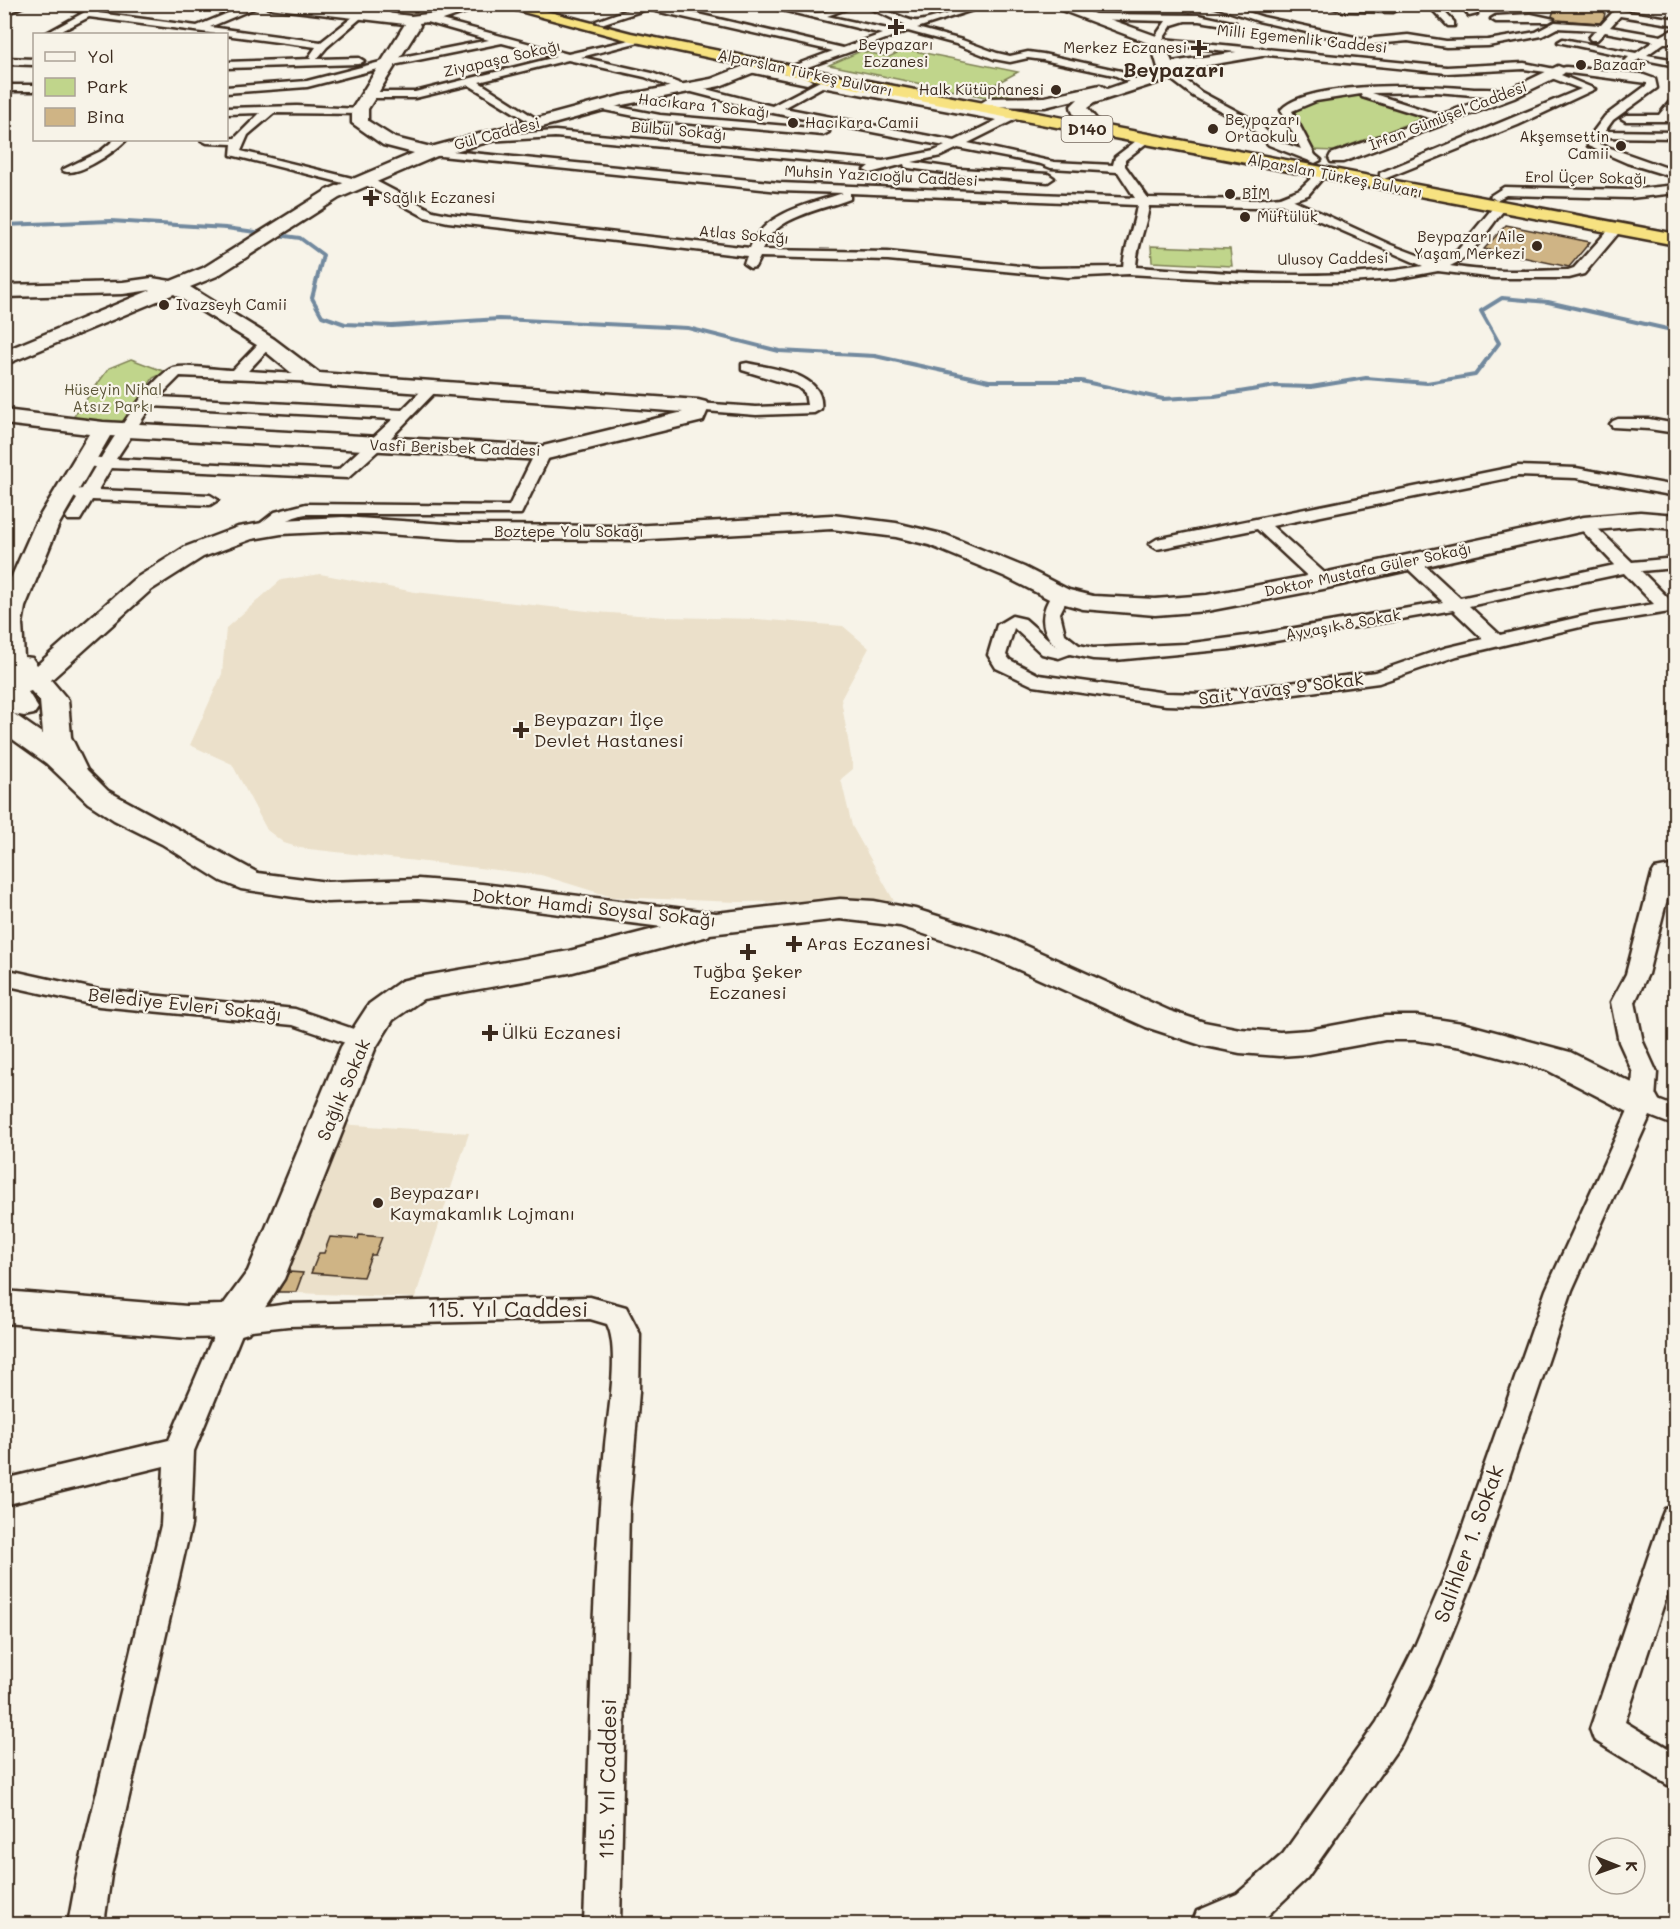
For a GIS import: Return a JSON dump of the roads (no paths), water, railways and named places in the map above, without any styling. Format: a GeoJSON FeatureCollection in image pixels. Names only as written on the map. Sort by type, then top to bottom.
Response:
{"type":"FeatureCollection","features":[{"type":"Feature","properties":{"kind":"highway","name":"Alparslan Türkeş Bulvarı"},"geometry":{"type":"LineString","coordinates":[[501,4],[756,67],[797,68],[1384,175],[1616,229],[1676,240]]}},
{"type":"Feature","properties":{"kind":"highway","name":"Alparslan Türkeş Bulvarı"},"geometry":{"type":"LineString","coordinates":[[533,4],[1012,117],[1144,140],[1320,164],[1498,202],[1676,230]]}},
{"type":"Feature","properties":{"kind":"street"},"geometry":{"type":"LineString","coordinates":[[4,12],[24,4]]}},
{"type":"Feature","properties":{"kind":"street"},"geometry":{"type":"LineString","coordinates":[[46,4],[193,32],[260,4]]}},
{"type":"Feature","properties":{"kind":"street"},"geometry":{"type":"LineString","coordinates":[[52,33],[107,4]]}},
{"type":"Feature","properties":{"kind":"street"},"geometry":{"type":"LineString","coordinates":[[269,4],[358,10],[392,20],[418,20],[648,75],[687,88],[773,110],[1044,161],[1051,165],[1121,169]]}},
{"type":"Feature","properties":{"kind":"street"},"geometry":{"type":"LineString","coordinates":[[431,152],[389,142],[360,123],[360,112],[369,94],[418,20],[483,4]]}},
{"type":"Feature","properties":{"kind":"street"},"geometry":{"type":"LineString","coordinates":[[795,22],[856,4]]}},
{"type":"Feature","properties":{"kind":"street"},"geometry":{"type":"LineString","coordinates":[[865,4],[911,27],[994,56],[1010,59],[1028,55],[1044,57],[1117,73],[1134,81]]}},
{"type":"Feature","properties":{"kind":"street"},"geometry":{"type":"LineString","coordinates":[[797,68],[911,27],[987,4]]}},
{"type":"Feature","properties":{"kind":"street"},"geometry":{"type":"LineString","coordinates":[[1324,4],[1344,8],[1393,9],[1388,4]]}},
{"type":"Feature","properties":{"kind":"street"},"geometry":{"type":"LineString","coordinates":[[1431,4],[1450,24]]}},
{"type":"Feature","properties":{"kind":"street"},"geometry":{"type":"LineString","coordinates":[[1465,4],[1472,14]]}},
{"type":"Feature","properties":{"kind":"street"},"geometry":{"type":"LineString","coordinates":[[1619,32],[1644,14],[1631,4]]}},
{"type":"Feature","properties":{"kind":"street"},"geometry":{"type":"LineString","coordinates":[[1671,4],[1676,6]]}},
{"type":"Feature","properties":{"kind":"street"},"geometry":{"type":"LineString","coordinates":[[601,21],[645,5],[844,51]]}},
{"type":"Feature","properties":{"kind":"street"},"geometry":{"type":"LineString","coordinates":[[762,5],[893,34]]}},
{"type":"Feature","properties":{"kind":"street"},"geometry":{"type":"LineString","coordinates":[[1162,6],[1181,19],[1203,29]]}},
{"type":"Feature","properties":{"kind":"street"},"geometry":{"type":"LineString","coordinates":[[1209,6],[1358,41],[1408,38],[1446,44],[1472,44],[1513,39],[1551,21]]}},
{"type":"Feature","properties":{"kind":"street"},"geometry":{"type":"LineString","coordinates":[[1508,6],[1521,10],[1522,17]]}},
{"type":"Feature","properties":{"kind":"street"},"geometry":{"type":"LineString","coordinates":[[1066,7],[1138,7],[1122,16]]}},
{"type":"Feature","properties":{"kind":"street","name":"Milli Egemenlik Caddesi"},"geometry":{"type":"LineString","coordinates":[[1066,7],[1157,42],[1367,62],[1424,57],[1465,71],[1565,64]]}},
{"type":"Feature","properties":{"kind":"street"},"geometry":{"type":"LineString","coordinates":[[310,63],[323,45],[358,10]]}},
{"type":"Feature","properties":{"kind":"street"},"geometry":{"type":"LineString","coordinates":[[1565,64],[1593,39],[1616,12],[1638,20],[1657,23],[1676,22]]}},
{"type":"Feature","properties":{"kind":"street"},"geometry":{"type":"LineString","coordinates":[[1089,17],[1122,16],[1147,20],[1199,18],[1336,46],[1367,62]]}},
{"type":"Feature","properties":{"kind":"street"},"geometry":{"type":"LineString","coordinates":[[1513,39],[1496,19],[1522,17],[1572,26],[1603,28],[1676,42]]}},
{"type":"Feature","properties":{"kind":"street"},"geometry":{"type":"LineString","coordinates":[[1181,19],[1168,23],[1157,42],[1165,73],[1211,103],[1256,126],[1270,141],[1320,164]]}},
{"type":"Feature","properties":{"kind":"street"},"geometry":{"type":"LineString","coordinates":[[1460,50],[1481,56],[1528,45],[1540,40],[1551,21]]}},
{"type":"Feature","properties":{"kind":"street"},"geometry":{"type":"LineString","coordinates":[[134,29],[143,22]]}},
{"type":"Feature","properties":{"kind":"street"},"geometry":{"type":"LineString","coordinates":[[1624,44],[1657,23]]}},
{"type":"Feature","properties":{"kind":"street"},"geometry":{"type":"LineString","coordinates":[[762,32],[784,25]]}},
{"type":"Feature","properties":{"kind":"street"},"geometry":{"type":"LineString","coordinates":[[1384,175],[1497,131],[1531,113],[1590,89],[1565,64],[1559,46],[1572,26]]}},
{"type":"Feature","properties":{"kind":"street"},"geometry":{"type":"LineString","coordinates":[[1611,73],[1660,39],[1676,31]]}},
{"type":"Feature","properties":{"kind":"street"},"geometry":{"type":"LineString","coordinates":[[228,34],[323,45]]}},
{"type":"Feature","properties":{"kind":"street"},"geometry":{"type":"LineString","coordinates":[[1214,34],[1241,49]]}},
{"type":"Feature","properties":{"kind":"street"},"geometry":{"type":"LineString","coordinates":[[232,53],[252,36]]}},
{"type":"Feature","properties":{"kind":"street","name":"Ziyapaşa Sokağı"},"geometry":{"type":"LineString","coordinates":[[369,94],[415,95],[495,77],[640,39]]}},
{"type":"Feature","properties":{"kind":"street"},"geometry":{"type":"LineString","coordinates":[[1593,39],[1675,56]]}},
{"type":"Feature","properties":{"kind":"street"},"geometry":{"type":"LineString","coordinates":[[228,90],[307,84],[393,61],[502,40]]}},
{"type":"Feature","properties":{"kind":"street"},"geometry":{"type":"LineString","coordinates":[[1424,57],[1446,44]]}},
{"type":"Feature","properties":{"kind":"street"},"geometry":{"type":"LineString","coordinates":[[1389,49],[1424,57],[1472,48],[1472,44]]}},
{"type":"Feature","properties":{"kind":"street"},"geometry":{"type":"LineString","coordinates":[[21,61],[29,51]]}},
{"type":"Feature","properties":{"kind":"street"},"geometry":{"type":"LineString","coordinates":[[1090,121],[1080,113],[1079,106],[1088,100],[1161,77],[1175,66],[1262,52]]}},
{"type":"Feature","properties":{"kind":"street"},"geometry":{"type":"LineString","coordinates":[[432,55],[452,62]]}},
{"type":"Feature","properties":{"kind":"street"},"geometry":{"type":"LineString","coordinates":[[1494,68],[1539,55]]}},
{"type":"Feature","properties":{"kind":"street"},"geometry":{"type":"LineString","coordinates":[[1659,63],[1675,56]]}},
{"type":"Feature","properties":{"kind":"street"},"geometry":{"type":"LineString","coordinates":[[1565,64],[1634,59],[1659,63],[1676,70]]}},
{"type":"Feature","properties":{"kind":"street"},"geometry":{"type":"LineString","coordinates":[[4,61],[33,62]]}},
{"type":"Feature","properties":{"kind":"street"},"geometry":{"type":"LineString","coordinates":[[228,65],[393,61]]}},
{"type":"Feature","properties":{"kind":"street"},"geometry":{"type":"LineString","coordinates":[[1659,63],[1654,82],[1623,114],[1598,134],[1594,146],[1676,175]]}},
{"type":"Feature","properties":{"kind":"street"},"geometry":{"type":"LineString","coordinates":[[1565,64],[1654,82]]}},
{"type":"Feature","properties":{"kind":"street","name":"İrfan Gümüşel Caddesi"},"geometry":{"type":"LineString","coordinates":[[1320,164],[1509,95],[1565,64]]}},
{"type":"Feature","properties":{"kind":"street"},"geometry":{"type":"LineString","coordinates":[[756,67],[820,84],[1012,117]]}},
{"type":"Feature","properties":{"kind":"street","name":"Gül Caddesi"},"geometry":{"type":"LineString","coordinates":[[4,359],[106,314],[177,288],[210,272],[247,246],[333,194],[431,152],[598,106],[715,83],[756,67]]}},
{"type":"Feature","properties":{"kind":"street"},"geometry":{"type":"LineString","coordinates":[[473,69],[495,77]]}},
{"type":"Feature","properties":{"kind":"street"},"geometry":{"type":"LineString","coordinates":[[989,103],[1064,99],[1165,73]]}},
{"type":"Feature","properties":{"kind":"street"},"geometry":{"type":"LineString","coordinates":[[472,82],[536,123]]}},
{"type":"Feature","properties":{"kind":"street"},"geometry":{"type":"LineString","coordinates":[[773,110],[820,84]]}},
{"type":"Feature","properties":{"kind":"street"},"geometry":{"type":"LineString","coordinates":[[6,88],[33,88]]}},
{"type":"Feature","properties":{"kind":"street"},"geometry":{"type":"LineString","coordinates":[[6,88],[9,92],[33,94]]}},
{"type":"Feature","properties":{"kind":"street"},"geometry":{"type":"LineString","coordinates":[[1320,164],[1286,110],[1297,103],[1350,90],[1455,89],[1509,95]]}},
{"type":"Feature","properties":{"kind":"street"},"geometry":{"type":"LineString","coordinates":[[1350,90],[1445,120]]}},
{"type":"Feature","properties":{"kind":"street"},"geometry":{"type":"LineString","coordinates":[[1675,99],[1664,114],[1671,118],[1676,129]]}},
{"type":"Feature","properties":{"kind":"street","name":"Hacıkara 1 Sokağı"},"geometry":{"type":"LineString","coordinates":[[598,106],[660,118],[738,126],[858,133],[879,130]]}},
{"type":"Feature","properties":{"kind":"street"},"geometry":{"type":"LineString","coordinates":[[677,178],[714,149],[760,107]]}},
{"type":"Feature","properties":{"kind":"street"},"geometry":{"type":"LineString","coordinates":[[228,141],[237,141],[248,127],[271,110]]}},
{"type":"Feature","properties":{"kind":"street"},"geometry":{"type":"LineString","coordinates":[[228,111],[360,112]]}},
{"type":"Feature","properties":{"kind":"street"},"geometry":{"type":"LineString","coordinates":[[1623,114],[1671,118]]}},
{"type":"Feature","properties":{"kind":"street"},"geometry":{"type":"LineString","coordinates":[[1623,114],[1643,135]]}},
{"type":"Feature","properties":{"kind":"street"},"geometry":{"type":"LineString","coordinates":[[749,265],[757,253],[757,244],[763,235],[801,209],[834,201],[853,191],[860,178],[888,163],[923,159],[955,146],[1012,117]]}},
{"type":"Feature","properties":{"kind":"street","name":"Bülbül Sokağı"},"geometry":{"type":"LineString","coordinates":[[473,140],[555,134],[888,163]]}},
{"type":"Feature","properties":{"kind":"street"},"geometry":{"type":"LineString","coordinates":[[1598,134],[1676,135]]}},
{"type":"Feature","properties":{"kind":"street"},"geometry":{"type":"LineString","coordinates":[[1128,270],[1131,244],[1141,222],[1144,202],[1121,169],[1119,159],[1144,140]]}},
{"type":"Feature","properties":{"kind":"street"},"geometry":{"type":"LineString","coordinates":[[68,170],[105,153],[119,141]]}},
{"type":"Feature","properties":{"kind":"street","name":"Atlas Sokağı"},"geometry":{"type":"LineString","coordinates":[[237,141],[235,153],[362,181],[429,214],[448,218],[757,253],[890,256],[1048,273],[1103,273],[1128,270]]}},
{"type":"Feature","properties":{"kind":"street","name":"Muhsin Yazıcıoğlu Caddesi"},"geometry":{"type":"LineString","coordinates":[[431,152],[677,178],[853,191],[1254,204],[1282,200],[1304,192],[1320,164]]}},
{"type":"Feature","properties":{"kind":"street"},"geometry":{"type":"LineString","coordinates":[[1607,152],[1615,171]]}},
{"type":"Feature","properties":{"kind":"street"},"geometry":{"type":"LineString","coordinates":[[888,163],[959,172],[1048,178]]}},
{"type":"Feature","properties":{"kind":"street"},"geometry":{"type":"LineString","coordinates":[[1050,198],[1048,178],[1051,165]]}},
{"type":"Feature","properties":{"kind":"street","name":"Erol Üçer Sokağı"},"geometry":{"type":"LineString","coordinates":[[1498,202],[1504,191],[1630,194],[1676,189]]}},
{"type":"Feature","properties":{"kind":"street","name":"Ulusoy Caddesi"},"geometry":{"type":"LineString","coordinates":[[1282,200],[1322,215],[1423,263],[1439,266]]}},
{"type":"Feature","properties":{"kind":"street"},"geometry":{"type":"LineString","coordinates":[[1439,266],[1455,259],[1498,202]]}},
{"type":"Feature","properties":{"kind":"street"},"geometry":{"type":"LineString","coordinates":[[1439,266],[1510,275],[1569,274],[1579,271],[1616,229]]}},
{"type":"Feature","properties":{"kind":"street","name":"Gül Caddesi"},"geometry":{"type":"LineString","coordinates":[[4,348],[191,267],[247,246]]}},
{"type":"Feature","properties":{"kind":"street","name":"Ulusoy Caddesi"},"geometry":{"type":"LineString","coordinates":[[1128,270],[1311,278],[1404,273],[1439,266]]}},
{"type":"Feature","properties":{"kind":"street"},"geometry":{"type":"LineString","coordinates":[[191,267],[210,272],[231,320]]}},
{"type":"Feature","properties":{"kind":"street"},"geometry":{"type":"LineString","coordinates":[[4,291],[123,288],[152,284],[177,288],[267,343],[313,379]]}},
{"type":"Feature","properties":{"kind":"street"},"geometry":{"type":"LineString","coordinates":[[237,375],[267,343]]}},
{"type":"Feature","properties":{"kind":"street"},"geometry":{"type":"LineString","coordinates":[[74,517],[77,494],[115,430],[149,401],[162,383],[176,372],[313,379],[698,408],[768,411],[814,409],[816,403],[814,394],[807,385],[747,367]]}},
{"type":"Feature","properties":{"kind":"street"},"geometry":{"type":"LineString","coordinates":[[97,462],[342,476],[432,388]]}},
{"type":"Feature","properties":{"kind":"street"},"geometry":{"type":"LineString","coordinates":[[149,401],[405,415]]}},
{"type":"Feature","properties":{"kind":"street","name":"Vasfi Berisbek Caddesi"},"geometry":{"type":"LineString","coordinates":[[4,417],[115,430],[543,453],[695,416],[698,408]]}},
{"type":"Feature","properties":{"kind":"street"},"geometry":{"type":"LineString","coordinates":[[1618,424],[1649,424],[1676,429]]}},
{"type":"Feature","properties":{"kind":"street"},"geometry":{"type":"LineString","coordinates":[[260,530],[271,519],[286,512],[306,509],[515,511],[543,453]]}},
{"type":"Feature","properties":{"kind":"street"},"geometry":{"type":"LineString","coordinates":[[1157,544],[1518,471],[1576,473],[1676,491]]}},
{"type":"Feature","properties":{"kind":"street"},"geometry":{"type":"LineString","coordinates":[[77,494],[210,500]]}},
{"type":"Feature","properties":{"kind":"street","name":"Doktor Hamdi Soysal Sokağı"},"geometry":{"type":"LineString","coordinates":[[77,494],[39,539],[19,587],[9,624],[9,643],[25,669],[20,700],[66,767],[98,797],[125,814],[173,837],[232,874],[252,882],[327,892],[418,890],[483,894],[716,924],[840,909],[874,911],[904,916],[996,946],[1158,1019],[1201,1032],[1240,1041],[1280,1044],[1309,1042],[1385,1028],[1416,1028],[1462,1035],[1558,1061],[1642,1104]]}},
{"type":"Feature","properties":{"kind":"street","name":"Doktor Mustafa Güler Sokağı"},"geometry":{"type":"LineString","coordinates":[[1060,595],[1092,604],[1155,607],[1207,603],[1412,563],[1584,524],[1640,519],[1676,522]]}},
{"type":"Feature","properties":{"kind":"street","name":"Boztepe Yolu Sokağı"},"geometry":{"type":"LineString","coordinates":[[20,700],[142,585],[194,552],[221,541],[260,530],[343,524],[460,532],[632,533],[832,522],[896,530],[937,540],[1015,572],[1060,595]]}},
{"type":"Feature","properties":{"kind":"street"},"geometry":{"type":"LineString","coordinates":[[1260,523],[1323,581]]}},
{"type":"Feature","properties":{"kind":"street"},"geometry":{"type":"LineString","coordinates":[[1584,524],[1671,606]]}},
{"type":"Feature","properties":{"kind":"street"},"geometry":{"type":"LineString","coordinates":[[1412,563],[1496,641]]}},
{"type":"Feature","properties":{"kind":"street","name":"Ayvaşık 8 Sokak"},"geometry":{"type":"LineString","coordinates":[[1070,646],[1083,652],[1108,653],[1206,649],[1458,604],[1553,581],[1629,567],[1676,563]]}},
{"type":"Feature","properties":{"kind":"street"},"geometry":{"type":"LineString","coordinates":[[1060,595],[1051,608],[1049,618],[1062,643],[1070,646]]}},
{"type":"Feature","properties":{"kind":"street","name":"Sait Yavaş 9 Sokak"},"geometry":{"type":"LineString","coordinates":[[1070,646],[1059,653],[1048,650],[1019,623],[1012,621],[1006,626],[998,655],[1003,664],[1034,680],[1166,699],[1203,700],[1379,676],[1451,652],[1496,641],[1593,619],[1671,606]]}},
{"type":"Feature","properties":{"kind":"street"},"geometry":{"type":"LineString","coordinates":[[20,700],[57,737],[66,767]]}},
{"type":"Feature","properties":{"kind":"street","name":"Salihler 1. Sokak"},"geometry":{"type":"LineString","coordinates":[[1210,1924],[1250,1907],[1295,1866],[1389,1733],[1428,1654],[1464,1566],[1558,1290],[1642,1104],[1646,1073],[1631,1042],[1623,1002],[1637,974],[1663,874],[1676,872]]}},
{"type":"Feature","properties":{"kind":"street","name":"Sağlık Sokak"},"geometry":{"type":"LineString","coordinates":[[234,1321],[250,1303],[264,1279],[363,1041],[381,1012],[413,989],[569,962],[716,924]]}},
{"type":"Feature","properties":{"kind":"street","name":"Belediye Evleri Sokağı"},"geometry":{"type":"LineString","coordinates":[[4,977],[99,998],[295,1017],[363,1041]]}},
{"type":"Feature","properties":{"kind":"street"},"geometry":{"type":"LineString","coordinates":[[1642,1104],[1676,1117]]}},
{"type":"Feature","properties":{"kind":"street","name":"115. Yıl Caddesi"},"geometry":{"type":"LineString","coordinates":[[4,1307],[187,1322],[234,1321],[288,1315],[477,1309],[590,1308],[616,1315],[626,1335],[625,1381],[614,1510],[602,1924]]}},
{"type":"Feature","properties":{"kind":"street"},"geometry":{"type":"LineString","coordinates":[[86,1924],[94,1875],[176,1525],[179,1451],[234,1321]]}},
{"type":"Feature","properties":{"kind":"street"},"geometry":{"type":"LineString","coordinates":[[4,1492],[155,1454],[179,1451]]}},
{"type":"Feature","properties":{"kind":"street"},"geometry":{"type":"LineString","coordinates":[[1676,1519],[1606,1729],[1676,1773]]}},
{"type":"Feature","properties":{"kind":"waterway"},"geometry":{"type":"LineString","coordinates":[[4,225],[111,221],[226,228],[300,238],[323,255],[312,298],[322,316],[345,324],[392,326],[499,319],[688,328],[779,351],[875,356],[989,381],[1081,381],[1163,399],[1215,396],[1276,386],[1311,387],[1366,378],[1427,383],[1475,375],[1499,343],[1481,311],[1502,298],[1548,302],[1676,331]]}},
{"type":"Feature","properties":{"kind":"place","name":"Beypazarı Eczanesi"},"geometry":{"type":"Point","coordinates":[896,27]}},
{"type":"Feature","properties":{"kind":"place","name":"Merkez Eczanesi"},"geometry":{"type":"Point","coordinates":[1199,48]}},
{"type":"Feature","properties":{"kind":"place","name":"Bazaar"},"geometry":{"type":"Point","coordinates":[1581,65]}},
{"type":"Feature","properties":{"kind":"place","name":"Halk Kütüphanesi"},"geometry":{"type":"Point","coordinates":[1056,90]}},
{"type":"Feature","properties":{"kind":"place","name":"Hacıkara Camii"},"geometry":{"type":"Point","coordinates":[793,123]}},
{"type":"Feature","properties":{"kind":"place","name":"Beypazarı Ortaokulu"},"geometry":{"type":"Point","coordinates":[1213,129]}},
{"type":"Feature","properties":{"kind":"place","name":"Akşemsettin Camii"},"geometry":{"type":"Point","coordinates":[1621,146]}},
{"type":"Feature","properties":{"kind":"place","name":"BİM"},"geometry":{"type":"Point","coordinates":[1230,194]}},
{"type":"Feature","properties":{"kind":"place","name":"Sağlık Eczanesi"},"geometry":{"type":"Point","coordinates":[371,198]}},
{"type":"Feature","properties":{"kind":"place","name":"Müftülük"},"geometry":{"type":"Point","coordinates":[1245,217]}},
{"type":"Feature","properties":{"kind":"place","name":"Beypazarı Aile Yaşam Merkezi"},"geometry":{"type":"Point","coordinates":[1537,246]}},
{"type":"Feature","properties":{"kind":"place","name":"Ivazseyh Camii"},"geometry":{"type":"Point","coordinates":[164,305]}},
{"type":"Feature","properties":{"kind":"place","name":"Beypazarı İlçe Devlet Hastanesi"},"geometry":{"type":"Point","coordinates":[521,730]}},
{"type":"Feature","properties":{"kind":"place","name":"Aras Eczanesi"},"geometry":{"type":"Point","coordinates":[794,944]}},
{"type":"Feature","properties":{"kind":"place","name":"Tuğba Şeker Eczanesi"},"geometry":{"type":"Point","coordinates":[748,952]}},
{"type":"Feature","properties":{"kind":"place","name":"Ülkü Eczanesi"},"geometry":{"type":"Point","coordinates":[490,1033]}},
{"type":"Feature","properties":{"kind":"place","name":"Beypazarı Kaymakamlık Lojmanı"},"geometry":{"type":"Point","coordinates":[378,1203]}},
{"type":"Feature","properties":{"kind":"district","name":"Beypazarı"},"geometry":{"type":"Point","coordinates":[1174,70]}},
{"type":"Feature","properties":{"kind":"park label","name":"Hüseyin Nihal Atsız Parkı"},"geometry":{"type":"Point","coordinates":[113,398]}}]}
